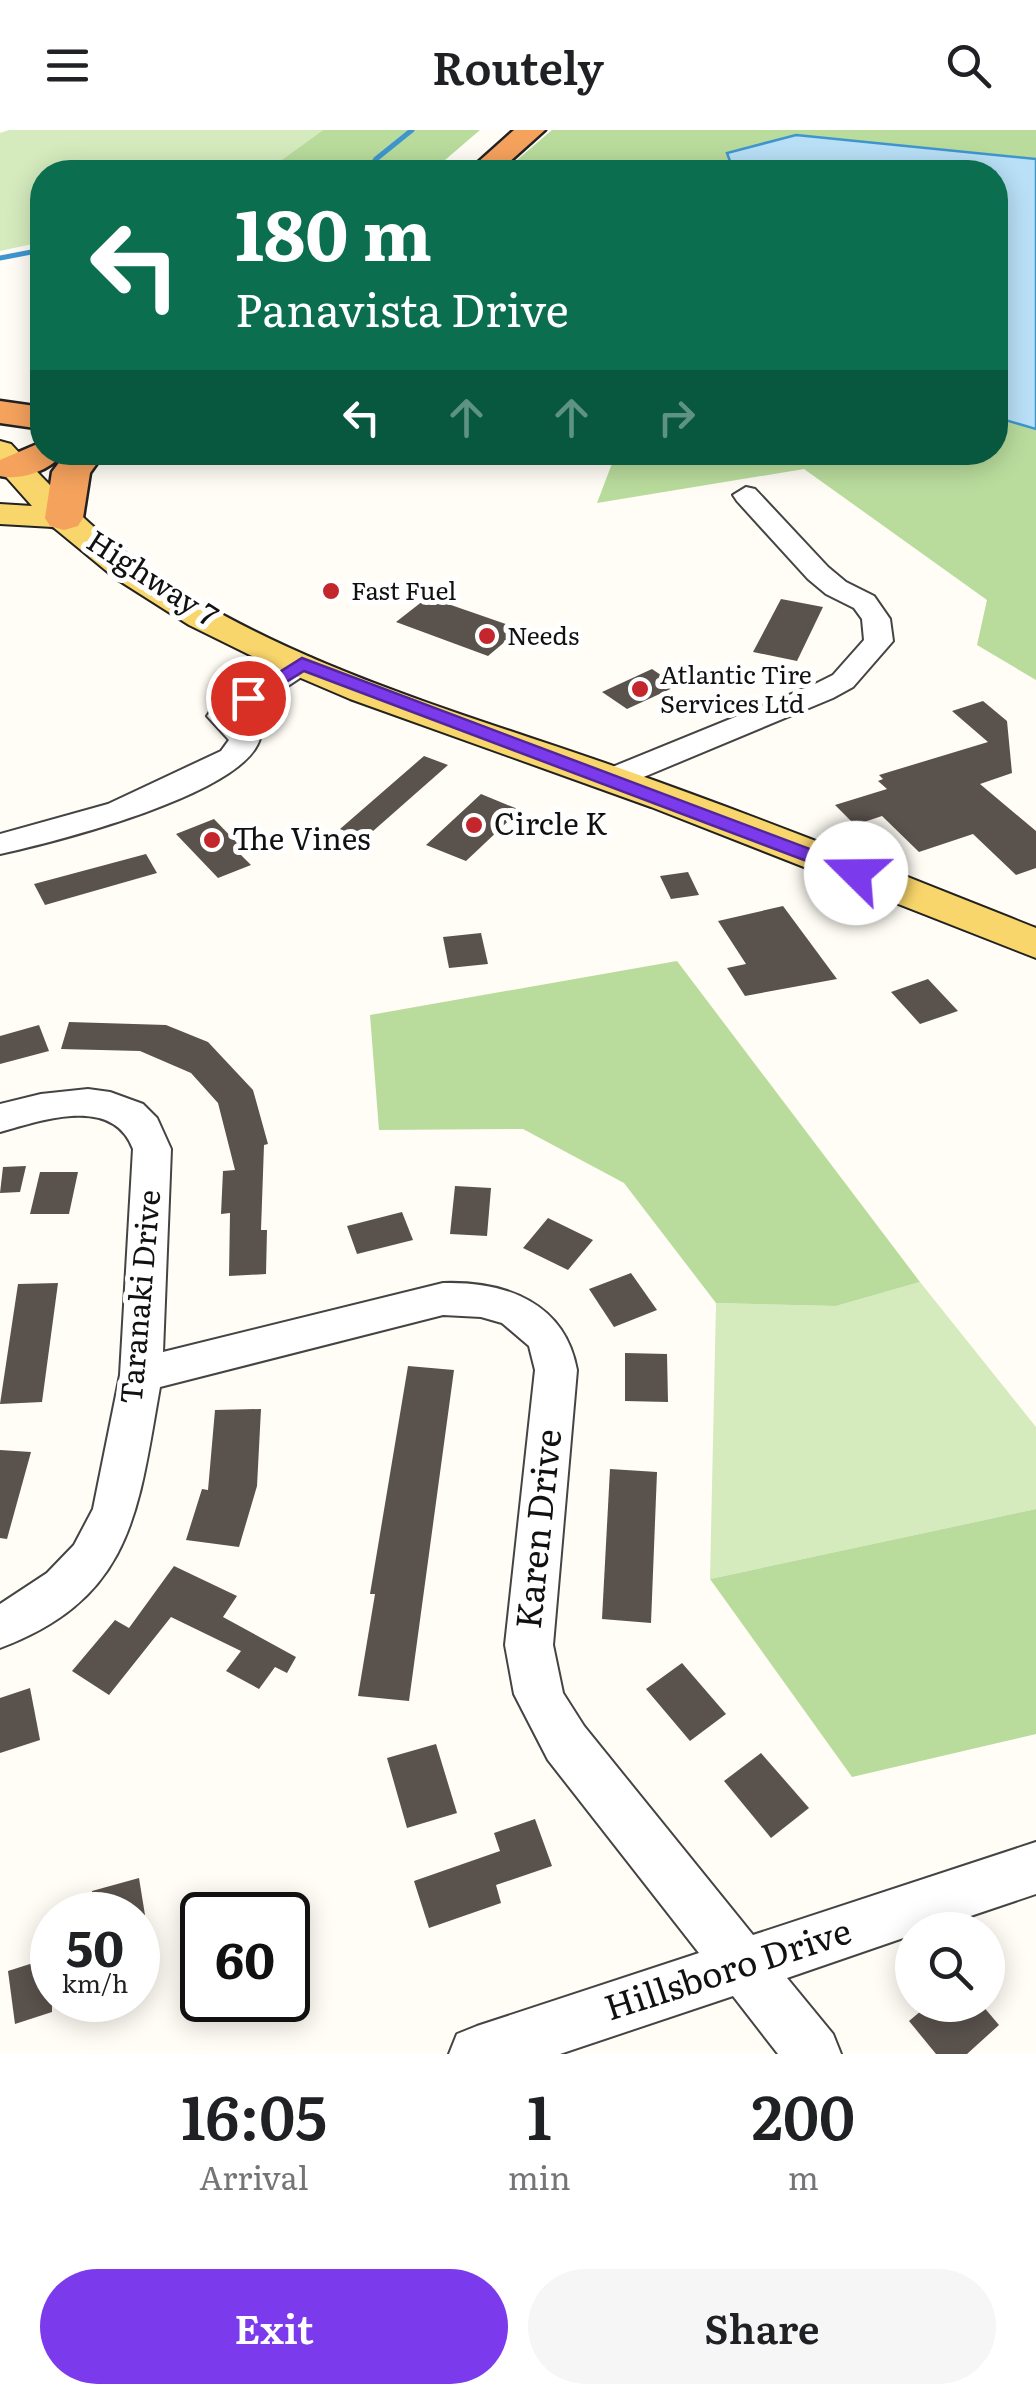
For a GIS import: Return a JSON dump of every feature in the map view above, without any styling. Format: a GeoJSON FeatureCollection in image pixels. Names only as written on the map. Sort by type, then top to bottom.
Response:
{"type":"FeatureCollection","features":[{"type":"Feature","properties":{"kind":"highway"},"geometry":{"type":"LineString","coordinates":[[495,160],[530,130]]}},
{"type":"Feature","properties":{"kind":"highway"},"geometry":{"type":"LineString","coordinates":[[0,412],[30,416]]}},
{"type":"Feature","properties":{"kind":"highway"},"geometry":{"type":"LineString","coordinates":[[64,518],[71,472],[77,465]]}},
{"type":"Feature","properties":{"kind":"main road","name":"Highway 7"},"geometry":{"type":"LineString","coordinates":[[15,461],[64,518],[131,572],[175,600],[302,664],[611,778],[1036,944]]}},
{"type":"Feature","properties":{"kind":"main road"},"geometry":{"type":"LineString","coordinates":[[0,514],[64,518]]}},
{"type":"Feature","properties":{"kind":"street"},"geometry":{"type":"LineString","coordinates":[[611,778],[822,692],[842,681],[879,642],[876,619],[864,602],[818,573],[746,496]]}},
{"type":"Feature","properties":{"kind":"street"},"geometry":{"type":"LineString","coordinates":[[0,844],[106,817],[161,796],[232,758],[242,749],[245,738],[222,716],[302,664]]}},
{"type":"Feature","properties":{"kind":"street","name":"Taranaki Drive"},"geometry":{"type":"LineString","coordinates":[[0,1118],[45,1105],[98,1103],[123,1112],[146,1130],[152,1148],[141,1375],[114,1511],[103,1539],[64,1588],[32,1612],[0,1626]]}},
{"type":"Feature","properties":{"kind":"street","name":"Karen Drive"},"geometry":{"type":"LineString","coordinates":[[141,1375],[444,1299],[495,1302],[540,1328],[556,1354],[556,1370],[528,1625],[533,1686],[544,1713],[566,1744],[813,2054]]}},
{"type":"Feature","properties":{"kind":"street","name":"Hillsboro Drive"},"geometry":{"type":"LineString","coordinates":[[476,2054],[1036,1868]]}},
{"type":"Feature","properties":{"kind":"green space"},"geometry":{"type":"Polygon","coordinates":[[[323,130],[282,160],[30,160],[30,245],[0,251],[0,133],[323,130]]]}},
{"type":"Feature","properties":{"kind":"green space"},"geometry":{"type":"Polygon","coordinates":[[[323,130],[480,130],[445,160],[282,160],[323,130]]]}},
{"type":"Feature","properties":{"kind":"green space"},"geometry":{"type":"Polygon","coordinates":[[[552,130],[1036,130],[1036,159],[796,136],[728,154],[730,160],[517,160],[552,130]]]}},
{"type":"Feature","properties":{"kind":"green space"},"geometry":{"type":"Polygon","coordinates":[[[1008,421],[1036,429],[1036,680],[977,645],[987,600],[804,469],[597,503],[611,465],[1008,465],[1008,421]]]}},
{"type":"Feature","properties":{"kind":"green space"},"geometry":{"type":"Polygon","coordinates":[[[677,961],[920,1282],[836,1306],[716,1303],[624,1183],[523,1129],[379,1130],[370,1015],[677,961]]]}},
{"type":"Feature","properties":{"kind":"green space"},"geometry":{"type":"Polygon","coordinates":[[[920,1282],[1036,1427],[1036,1509],[710,1579],[716,1303],[836,1306],[920,1282]]]}},
{"type":"Feature","properties":{"kind":"green space"},"geometry":{"type":"Polygon","coordinates":[[[1036,1509],[1036,1734],[852,1777],[710,1579],[1036,1509]]]}},
{"type":"Feature","properties":{"kind":"water"},"geometry":{"type":"Polygon","coordinates":[[[796,135],[1036,159],[1036,429],[1008,421],[1008,160],[730,160],[727,153],[796,135]]]}},
{"type":"Feature","properties":{"kind":"building"},"geometry":{"type":"Polygon","coordinates":[[[428,597],[520,629],[488,656],[396,622],[428,597]]]}},
{"type":"Feature","properties":{"kind":"building"},"geometry":{"type":"Polygon","coordinates":[[[781,599],[823,607],[797,661],[753,652],[781,599]]]}},
{"type":"Feature","properties":{"kind":"building","name":"Atlantic Tire Services Ltd"},"geometry":{"type":"Polygon","coordinates":[[[652,669],[677,686],[627,709],[602,692],[652,669]]]}},
{"type":"Feature","properties":{"kind":"building"},"geometry":{"type":"Polygon","coordinates":[[[983,701],[1007,721],[1012,773],[980,784],[1036,831],[1036,868],[1016,875],[973,834],[919,852],[882,816],[855,825],[835,805],[887,789],[878,781],[883,779],[879,775],[988,742],[952,711],[983,701]]]}},
{"type":"Feature","properties":{"kind":"building"},"geometry":{"type":"Polygon","coordinates":[[[424,756],[448,765],[364,839],[340,829],[424,756]]]}},
{"type":"Feature","properties":{"kind":"building"},"geometry":{"type":"Polygon","coordinates":[[[481,794],[520,810],[466,861],[426,845],[481,794]]]}},
{"type":"Feature","properties":{"kind":"building"},"geometry":{"type":"Polygon","coordinates":[[[214,819],[239,845],[233,847],[251,865],[218,878],[176,834],[214,819]]]}},
{"type":"Feature","properties":{"kind":"building"},"geometry":{"type":"Polygon","coordinates":[[[146,854],[157,873],[45,905],[34,884],[146,854]]]}},
{"type":"Feature","properties":{"kind":"building"},"geometry":{"type":"Polygon","coordinates":[[[688,872],[699,895],[671,899],[660,876],[688,872]]]}},
{"type":"Feature","properties":{"kind":"building"},"geometry":{"type":"Polygon","coordinates":[[[783,906],[837,979],[745,996],[727,968],[746,964],[718,921],[783,906]]]}},
{"type":"Feature","properties":{"kind":"building"},"geometry":{"type":"Polygon","coordinates":[[[481,933],[488,964],[449,968],[443,937],[481,933]]]}},
{"type":"Feature","properties":{"kind":"building"},"geometry":{"type":"Polygon","coordinates":[[[928,979],[958,1011],[920,1024],[891,992],[928,979]]]}},
{"type":"Feature","properties":{"kind":"building"},"geometry":{"type":"Polygon","coordinates":[[[69,1022],[166,1025],[208,1042],[253,1090],[268,1144],[264,1145],[261,1230],[267,1230],[266,1274],[229,1276],[230,1213],[221,1214],[223,1171],[235,1170],[218,1103],[191,1073],[140,1051],[61,1049],[69,1022]]]}},
{"type":"Feature","properties":{"kind":"building"},"geometry":{"type":"Polygon","coordinates":[[[39,1025],[49,1051],[0,1064],[0,1036],[39,1025]]]}},
{"type":"Feature","properties":{"kind":"building"},"geometry":{"type":"Polygon","coordinates":[[[26,1166],[20,1192],[0,1193],[3,1167],[26,1166]]]}},
{"type":"Feature","properties":{"kind":"building"},"geometry":{"type":"Polygon","coordinates":[[[40,1172],[78,1172],[69,1214],[30,1214],[40,1172]]]}},
{"type":"Feature","properties":{"kind":"building"},"geometry":{"type":"Polygon","coordinates":[[[455,1186],[491,1188],[487,1236],[450,1234],[455,1186]]]}},
{"type":"Feature","properties":{"kind":"building"},"geometry":{"type":"Polygon","coordinates":[[[402,1212],[413,1240],[357,1254],[347,1226],[402,1212]]]}},
{"type":"Feature","properties":{"kind":"building"},"geometry":{"type":"Polygon","coordinates":[[[548,1218],[593,1240],[568,1270],[523,1248],[548,1218]]]}},
{"type":"Feature","properties":{"kind":"building"},"geometry":{"type":"Polygon","coordinates":[[[631,1273],[657,1310],[614,1327],[589,1289],[631,1273]]]}},
{"type":"Feature","properties":{"kind":"building"},"geometry":{"type":"Polygon","coordinates":[[[58,1283],[42,1402],[0,1404],[18,1284],[58,1283]]]}},
{"type":"Feature","properties":{"kind":"building"},"geometry":{"type":"Polygon","coordinates":[[[625,1353],[667,1354],[668,1402],[625,1401],[625,1353]]]}},
{"type":"Feature","properties":{"kind":"building"},"geometry":{"type":"Polygon","coordinates":[[[408,1366],[454,1370],[409,1701],[358,1696],[375,1594],[370,1594],[408,1366]]]}},
{"type":"Feature","properties":{"kind":"building"},"geometry":{"type":"Polygon","coordinates":[[[261,1409],[257,1486],[239,1547],[186,1540],[202,1489],[208,1490],[215,1410],[261,1409]]]}},
{"type":"Feature","properties":{"kind":"building"},"geometry":{"type":"Polygon","coordinates":[[[0,1450],[31,1452],[7,1539],[0,1538],[0,1450]]]}},
{"type":"Feature","properties":{"kind":"building"},"geometry":{"type":"Polygon","coordinates":[[[610,1469],[657,1472],[651,1623],[602,1619],[610,1469]]]}},
{"type":"Feature","properties":{"kind":"building"},"geometry":{"type":"Polygon","coordinates":[[[174,1566],[237,1596],[223,1617],[296,1657],[287,1673],[275,1667],[259,1689],[226,1671],[241,1651],[171,1617],[109,1695],[72,1671],[115,1620],[129,1628],[174,1566]]]}},
{"type":"Feature","properties":{"kind":"building"},"geometry":{"type":"Polygon","coordinates":[[[682,1663],[726,1714],[690,1741],[646,1689],[682,1663]]]}},
{"type":"Feature","properties":{"kind":"building"},"geometry":{"type":"Polygon","coordinates":[[[30,1688],[40,1740],[0,1753],[0,1698],[30,1688]]]}},
{"type":"Feature","properties":{"kind":"building"},"geometry":{"type":"Polygon","coordinates":[[[436,1744],[457,1813],[407,1828],[387,1758],[436,1744]]]}},
{"type":"Feature","properties":{"kind":"building"},"geometry":{"type":"Polygon","coordinates":[[[761,1753],[809,1808],[771,1838],[724,1781],[761,1753]]]}},
{"type":"Feature","properties":{"kind":"building"},"geometry":{"type":"Polygon","coordinates":[[[535,1819],[552,1866],[496,1885],[501,1903],[429,1928],[414,1881],[500,1851],[494,1833],[535,1819]]]}},
{"type":"Feature","properties":{"kind":"building"},"geometry":{"type":"Polygon","coordinates":[[[139,1878],[141,1892],[92,1892],[139,1878]]]}},
{"type":"Feature","properties":{"kind":"building"},"geometry":{"type":"Polygon","coordinates":[[[30,1964],[30,2019],[15,2024],[8,1971],[30,1964]]]}},
{"type":"Feature","properties":{"kind":"building"},"geometry":{"type":"Polygon","coordinates":[[[910,2022],[999,2025],[967,2054],[936,2054],[910,2022]]]}},
{"type":"Feature","properties":{"kind":"waterway"},"geometry":{"type":"LineString","coordinates":[[375,160],[412,130]]}},
{"type":"Feature","properties":{"kind":"waterway"},"geometry":{"type":"LineString","coordinates":[[0,258],[30,252]]}},
{"type":"Feature","properties":{"kind":"place","name":"Fast Fuel"},"geometry":{"type":"Point","coordinates":[331,591]}},
{"type":"Feature","properties":{"kind":"place","name":"Needs"},"geometry":{"type":"Point","coordinates":[487,636]}},
{"type":"Feature","properties":{"kind":"place","name":"Atlantic Tire Services Ltd"},"geometry":{"type":"Point","coordinates":[640,689]}},
{"type":"Feature","properties":{"kind":"place","name":"Circle K"},"geometry":{"type":"Point","coordinates":[474,825]}},
{"type":"Feature","properties":{"kind":"place","name":"The Vines"},"geometry":{"type":"Point","coordinates":[212,840]}},
{"type":"Feature","properties":{"kind":"route"},"geometry":{"type":"LineString","coordinates":[[248,698],[302,664],[719,818],[856,873]]}}]}
